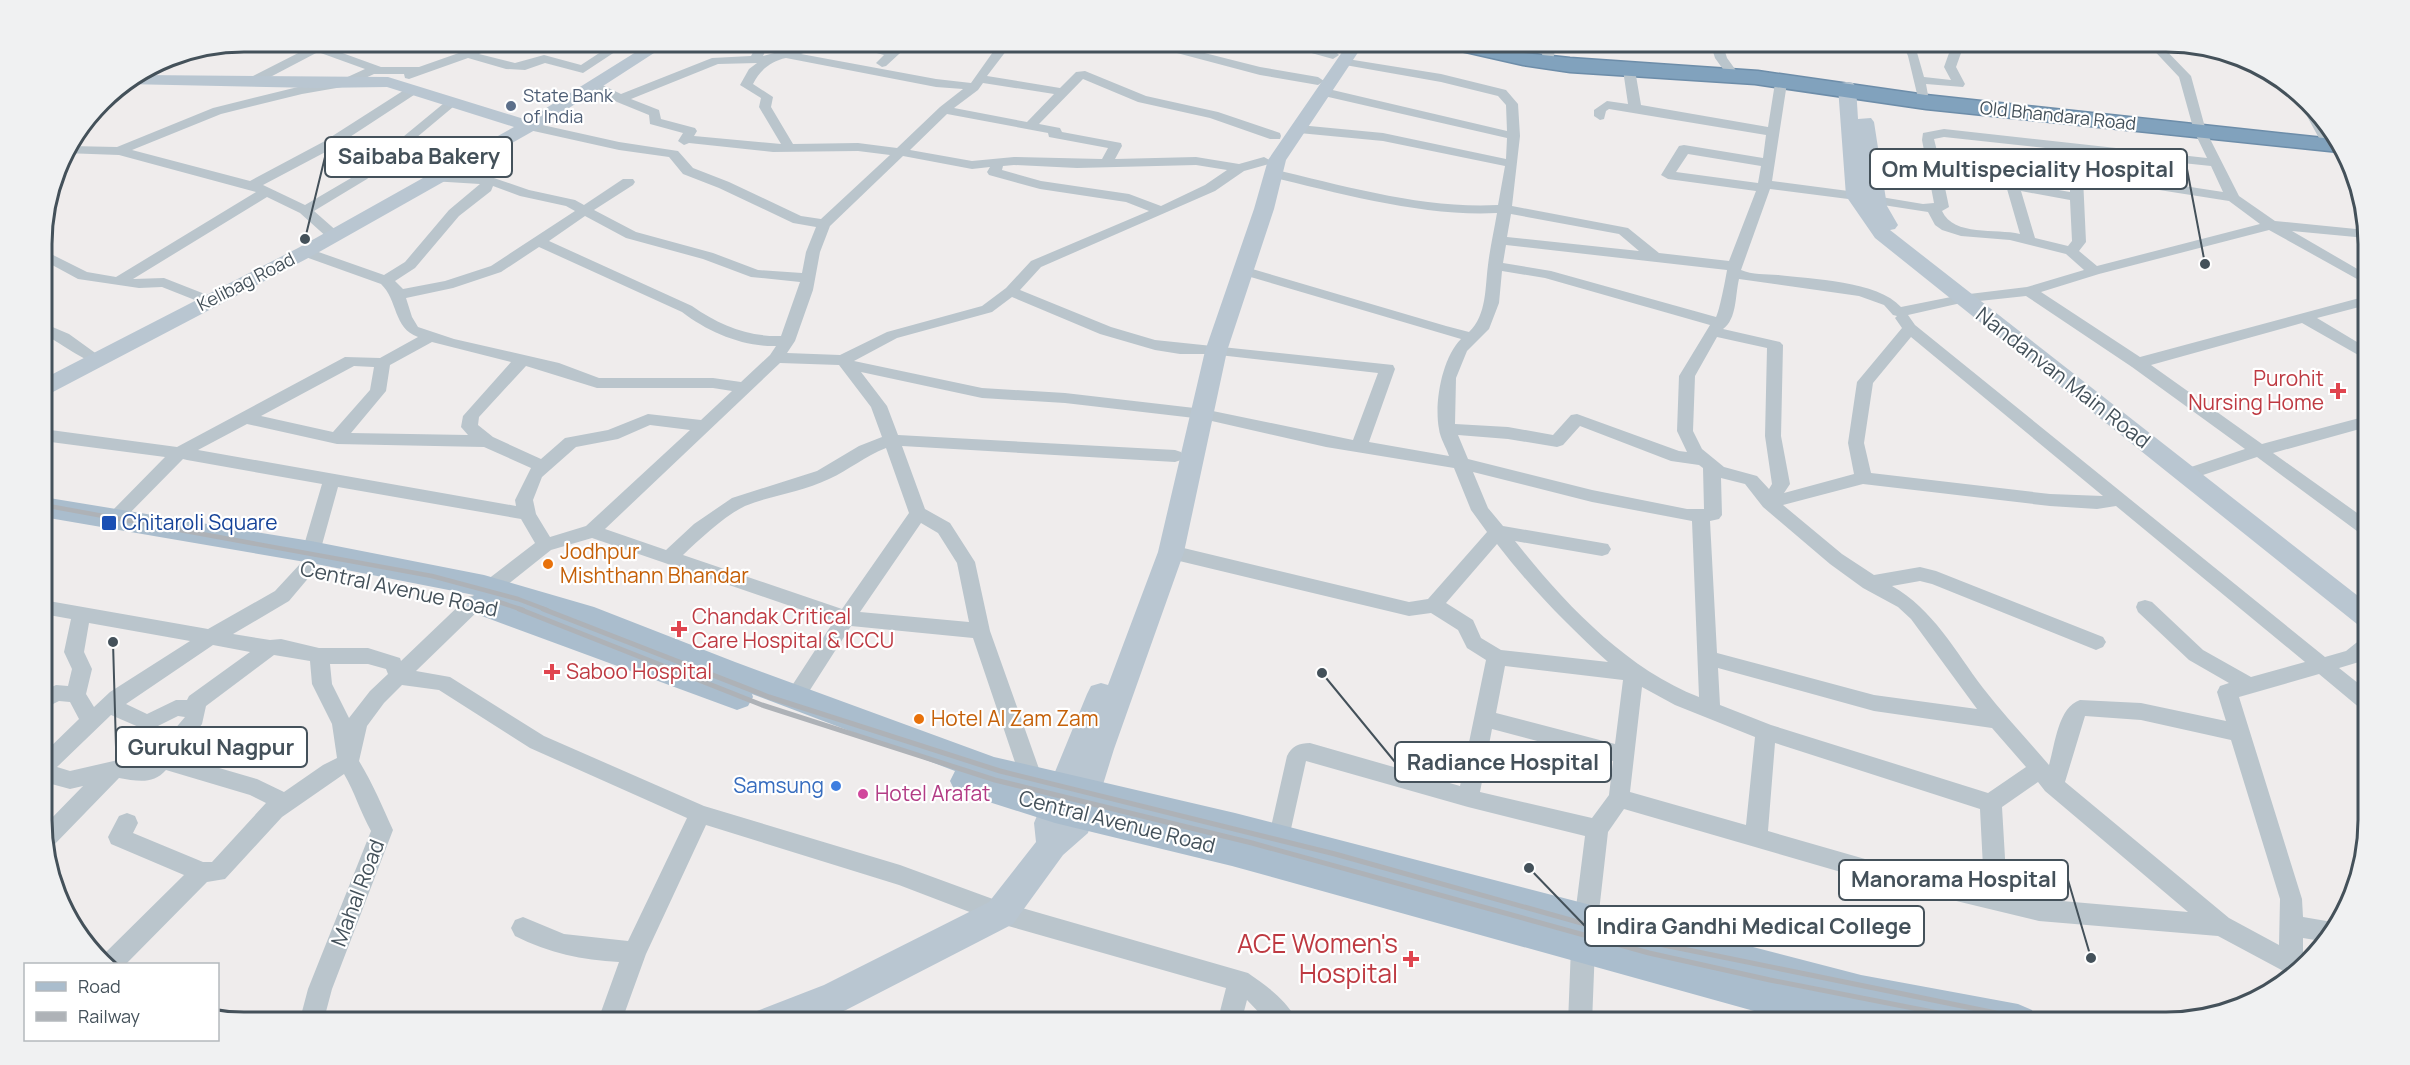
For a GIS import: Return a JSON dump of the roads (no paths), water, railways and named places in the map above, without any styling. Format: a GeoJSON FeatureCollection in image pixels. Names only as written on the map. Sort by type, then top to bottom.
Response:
{"type":"FeatureCollection","features":[{"type":"Feature","properties":{"kind":"highway"},"geometry":{"type":"LineString","coordinates":[[1549,52],[1629,70],[1734,76]]}},
{"type":"Feature","properties":{"kind":"highway","name":"Old Bhandara Road"},"geometry":{"type":"LineString","coordinates":[[1734,76],[2327,142]]}},
{"type":"Feature","properties":{"kind":"highway"},"geometry":{"type":"LineString","coordinates":[[1855,90],[1920,88],[2200,129]]}},
{"type":"Feature","properties":{"kind":"main road","name":"Kelibag Road"},"geometry":{"type":"LineString","coordinates":[[53,383],[334,236],[529,126],[647,53]]}},
{"type":"Feature","properties":{"kind":"main road"},"geometry":{"type":"LineString","coordinates":[[1108,700],[1171,552],[1195,413],[1211,351],[1271,165],[1299,129],[1339,53]]}},
{"type":"Feature","properties":{"kind":"main road"},"geometry":{"type":"LineString","coordinates":[[145,80],[344,83],[383,76],[413,90],[529,126]]}},
{"type":"Feature","properties":{"kind":"main road"},"geometry":{"type":"LineString","coordinates":[[1211,351],[1264,209],[1275,136],[1321,87]]}},
{"type":"Feature","properties":{"kind":"main road","name":"Nandanvan Main Road"},"geometry":{"type":"LineString","coordinates":[[1855,90],[1865,198],[1882,234],[2358,609]]}},
{"type":"Feature","properties":{"kind":"main road"},"geometry":{"type":"LineString","coordinates":[[1967,299],[2358,594]]}},
{"type":"Feature","properties":{"kind":"main road"},"geometry":{"type":"LineString","coordinates":[[803,1012],[1001,913],[1052,845],[1048,823],[1072,801],[1099,749],[1108,700],[1161,549],[1175,456],[1195,413]]}},
{"type":"Feature","properties":{"kind":"main road"},"geometry":{"type":"LineString","coordinates":[[53,509],[115,519],[309,560]]}},
{"type":"Feature","properties":{"kind":"main road","name":"Central Avenue Road"},"geometry":{"type":"LineString","coordinates":[[53,525],[309,560],[483,595],[988,789],[1072,801],[1232,850],[1584,934],[1772,998],[1856,1012]]}},
{"type":"Feature","properties":{"kind":"main road"},"geometry":{"type":"LineString","coordinates":[[483,595],[583,615],[794,698],[992,771],[1032,780],[1072,801],[1278,840],[1584,934],[1960,1012]]}},
{"type":"Feature","properties":{"kind":"street"},"geometry":{"type":"LineString","coordinates":[[1719,52],[1734,76]]}},
{"type":"Feature","properties":{"kind":"street"},"geometry":{"type":"LineString","coordinates":[[1912,52],[1920,88],[1959,84],[1950,67],[1955,52]]}},
{"type":"Feature","properties":{"kind":"street"},"geometry":{"type":"LineString","coordinates":[[2162,52],[2185,76],[2200,129],[2234,198],[2271,225],[2358,275]]}},
{"type":"Feature","properties":{"kind":"street"},"geometry":{"type":"LineString","coordinates":[[251,82],[307,53]]}},
{"type":"Feature","properties":{"kind":"street"},"geometry":{"type":"LineString","coordinates":[[329,53],[383,76],[420,71],[470,53]]}},
{"type":"Feature","properties":{"kind":"street"},"geometry":{"type":"LineString","coordinates":[[474,53],[504,66],[530,67],[544,59],[583,69],[606,53]]}},
{"type":"Feature","properties":{"kind":"street"},"geometry":{"type":"LineString","coordinates":[[755,60],[759,53]]}},
{"type":"Feature","properties":{"kind":"street"},"geometry":{"type":"LineString","coordinates":[[621,99],[716,60],[755,60],[789,53]]}},
{"type":"Feature","properties":{"kind":"street"},"geometry":{"type":"LineString","coordinates":[[887,53],[892,54]]}},
{"type":"Feature","properties":{"kind":"street"},"geometry":{"type":"LineString","coordinates":[[348,762],[357,723],[377,697],[483,595],[544,545],[592,531],[776,358],[787,341],[806,290],[813,252],[825,224],[944,110],[977,83],[997,53]]}},
{"type":"Feature","properties":{"kind":"street"},"geometry":{"type":"LineString","coordinates":[[1188,53],[1514,136]]}},
{"type":"Feature","properties":{"kind":"street"},"geometry":{"type":"LineString","coordinates":[[1339,53],[1502,93],[1512,104],[1514,136],[1512,164],[1495,266],[1492,303],[1481,329],[1460,349],[1448,378],[1447,429],[1480,510],[1527,570],[1589,634],[1634,673],[1682,699],[1766,732],[1991,803]]}},
{"type":"Feature","properties":{"kind":"street"},"geometry":{"type":"LineString","coordinates":[[871,72],[892,54]]}},
{"type":"Feature","properties":{"kind":"street"},"geometry":{"type":"LineString","coordinates":[[788,146],[765,107],[767,97],[746,85],[753,72],[777,56],[871,72],[1063,92]]}},
{"type":"Feature","properties":{"kind":"street"},"geometry":{"type":"LineString","coordinates":[[1629,70],[1635,108]]}},
{"type":"Feature","properties":{"kind":"street"},"geometry":{"type":"LineString","coordinates":[[1030,126],[1080,75],[1085,75],[1142,99],[1214,115],[1275,136]]}},
{"type":"Feature","properties":{"kind":"street"},"geometry":{"type":"LineString","coordinates":[[1781,80],[1764,186],[1734,269],[1727,298],[1727,313],[1687,376],[1685,431],[1689,443],[1707,463],[1718,471],[1751,480],[1769,503],[1836,559],[1870,583],[1905,602],[1918,614],[1998,720],[2053,785],[2187,895],[2221,926],[2290,966]]}},
{"type":"Feature","properties":{"kind":"street"},"geometry":{"type":"LineString","coordinates":[[119,151],[217,111],[302,90],[344,83]]}},
{"type":"Feature","properties":{"kind":"street"},"geometry":{"type":"LineString","coordinates":[[596,86],[655,113],[654,121],[691,131],[673,154]]}},
{"type":"Feature","properties":{"kind":"street"},"geometry":{"type":"LineString","coordinates":[[252,186],[328,145],[413,90]]}},
{"type":"Feature","properties":{"kind":"street"},"geometry":{"type":"LineString","coordinates":[[305,210],[321,204],[372,168],[453,102]]}},
{"type":"Feature","properties":{"kind":"street"},"geometry":{"type":"LineString","coordinates":[[1600,116],[1600,110],[1607,105],[1773,132]]}},
{"type":"Feature","properties":{"kind":"street"},"geometry":{"type":"LineString","coordinates":[[944,110],[1056,131],[1054,134],[1116,146],[1106,164]]}},
{"type":"Feature","properties":{"kind":"street"},"geometry":{"type":"LineString","coordinates":[[529,126],[619,146],[673,154],[688,171],[724,185],[798,220],[825,224]]}},
{"type":"Feature","properties":{"kind":"street"},"geometry":{"type":"LineString","coordinates":[[1299,129],[1383,137],[1512,164]]}},
{"type":"Feature","properties":{"kind":"street"},"geometry":{"type":"LineString","coordinates":[[1768,164],[1684,149],[1668,175],[1865,198],[1934,209],[1942,207],[1928,140],[1928,136],[1934,134],[2216,163]]}},
{"type":"Feature","properties":{"kind":"street"},"geometry":{"type":"LineString","coordinates":[[686,139],[720,144],[773,147],[858,147],[972,165],[1196,161],[1239,168],[1271,165],[1368,195],[1465,211],[1504,209],[1623,231],[1655,257]]}},
{"type":"Feature","properties":{"kind":"street"},"geometry":{"type":"LineString","coordinates":[[2058,146],[2076,184],[2079,242],[2072,251]]}},
{"type":"Feature","properties":{"kind":"street"},"geometry":{"type":"LineString","coordinates":[[77,150],[119,151],[267,191],[305,210],[334,236]]}},
{"type":"Feature","properties":{"kind":"street"},"geometry":{"type":"LineString","coordinates":[[1931,154],[2011,166],[2076,184]]}},
{"type":"Feature","properties":{"kind":"street"},"geometry":{"type":"LineString","coordinates":[[1979,162],[1981,178],[2013,186],[2076,184],[2234,198]]}},
{"type":"Feature","properties":{"kind":"street"},"geometry":{"type":"LineString","coordinates":[[998,163],[994,172],[1003,175],[1040,185],[1129,198],[1161,211]]}},
{"type":"Feature","properties":{"kind":"street"},"geometry":{"type":"LineString","coordinates":[[845,362],[892,335],[987,309],[1011,291],[1036,264],[1210,188],[1239,168]]}},
{"type":"Feature","properties":{"kind":"street"},"geometry":{"type":"LineString","coordinates":[[436,178],[488,180],[525,193],[570,203],[631,235],[708,256],[756,274],[809,278]]}},
{"type":"Feature","properties":{"kind":"street"},"geometry":{"type":"LineString","coordinates":[[386,281],[417,258],[454,213],[486,188],[488,180]]}},
{"type":"Feature","properties":{"kind":"street"},"geometry":{"type":"LineString","coordinates":[[398,295],[448,285],[496,269],[628,182]]}},
{"type":"Feature","properties":{"kind":"street"},"geometry":{"type":"LineString","coordinates":[[2013,186],[2029,240]]}},
{"type":"Feature","properties":{"kind":"street"},"geometry":{"type":"LineString","coordinates":[[118,282],[267,191]]}},
{"type":"Feature","properties":{"kind":"street"},"geometry":{"type":"LineString","coordinates":[[1934,209],[1940,222],[1947,227],[1961,232],[1996,234],[2029,240],[2072,251],[2094,271]]}},
{"type":"Feature","properties":{"kind":"street"},"geometry":{"type":"LineString","coordinates":[[1898,312],[1967,299],[2029,291],[2094,271],[2271,225],[2357,233]]}},
{"type":"Feature","properties":{"kind":"street"},"geometry":{"type":"LineString","coordinates":[[1500,240],[1655,257],[1734,269],[1743,276],[1846,289],[1875,296],[1888,302],[1910,328],[2358,695]]}},
{"type":"Feature","properties":{"kind":"street"},"geometry":{"type":"LineString","coordinates":[[538,241],[687,309],[705,322],[757,342],[787,341]]}},
{"type":"Feature","properties":{"kind":"street"},"geometry":{"type":"LineString","coordinates":[[305,252],[386,281],[398,295],[404,317],[413,330],[431,336],[553,367],[597,383],[713,383],[745,388]]}},
{"type":"Feature","properties":{"kind":"street"},"geometry":{"type":"LineString","coordinates":[[53,260],[83,276],[139,285],[164,282],[210,301]]}},
{"type":"Feature","properties":{"kind":"street"},"geometry":{"type":"LineString","coordinates":[[1495,266],[1546,274],[1776,345],[1773,436],[1781,484],[1769,503]]}},
{"type":"Feature","properties":{"kind":"street"},"geometry":{"type":"LineString","coordinates":[[1242,270],[1346,300],[1406,321],[1472,337]]}},
{"type":"Feature","properties":{"kind":"street"},"geometry":{"type":"LineString","coordinates":[[1011,291],[1103,330],[1179,351],[1211,351],[1387,369],[1359,447]]}},
{"type":"Feature","properties":{"kind":"street"},"geometry":{"type":"LineString","coordinates":[[2029,291],[2138,363],[2358,522]]}},
{"type":"Feature","properties":{"kind":"street"},"geometry":{"type":"LineString","coordinates":[[2138,363],[2358,302]]}},
{"type":"Feature","properties":{"kind":"street"},"geometry":{"type":"LineString","coordinates":[[2304,317],[2358,350]]}},
{"type":"Feature","properties":{"kind":"street"},"geometry":{"type":"LineString","coordinates":[[1863,478],[1856,443],[1865,382],[1910,328]]}},
{"type":"Feature","properties":{"kind":"street"},"geometry":{"type":"LineString","coordinates":[[53,332],[64,337],[97,360]]}},
{"type":"Feature","properties":{"kind":"street"},"geometry":{"type":"LineString","coordinates":[[115,519],[179,453],[351,362],[383,363],[431,336]]}},
{"type":"Feature","properties":{"kind":"street"},"geometry":{"type":"LineString","coordinates":[[776,358],[845,362],[982,393],[1065,398],[1195,413],[1359,447],[1459,463],[1592,496],[1687,515],[1713,515],[1707,463]]}},
{"type":"Feature","properties":{"kind":"street"},"geometry":{"type":"LineString","coordinates":[[522,360],[471,416],[469,427],[487,441],[543,467]]}},
{"type":"Feature","properties":{"kind":"street"},"geometry":{"type":"LineString","coordinates":[[845,362],[879,406],[918,513],[944,528],[966,562],[980,631],[1032,780]]}},
{"type":"Feature","properties":{"kind":"street"},"geometry":{"type":"LineString","coordinates":[[337,438],[378,391],[383,363]]}},
{"type":"Feature","properties":{"kind":"street"},"geometry":{"type":"LineString","coordinates":[[245,418],[337,438],[487,441]]}},
{"type":"Feature","properties":{"kind":"street"},"geometry":{"type":"LineString","coordinates":[[544,545],[527,514],[524,500],[535,474],[571,442],[612,435],[648,419],[704,426]]}},
{"type":"Feature","properties":{"kind":"street"},"geometry":{"type":"LineString","coordinates":[[1447,429],[1508,433],[1557,441],[1577,419],[1677,457],[1707,463]]}},
{"type":"Feature","properties":{"kind":"street"},"geometry":{"type":"LineString","coordinates":[[2197,471],[2258,451],[2358,423]]}},
{"type":"Feature","properties":{"kind":"street"},"geometry":{"type":"LineString","coordinates":[[53,436],[179,453],[527,514]]}},
{"type":"Feature","properties":{"kind":"street"},"geometry":{"type":"LineString","coordinates":[[670,557],[700,529],[738,502],[785,489],[822,475],[866,450],[890,440],[1175,456]]}},
{"type":"Feature","properties":{"kind":"street"},"geometry":{"type":"LineString","coordinates":[[1769,503],[1863,478],[2050,500],[2097,503],[2119,499]]}},
{"type":"Feature","properties":{"kind":"street"},"geometry":{"type":"LineString","coordinates":[[52,759],[117,699],[211,637],[282,596],[309,560],[331,481]]}},
{"type":"Feature","properties":{"kind":"street"},"geometry":{"type":"LineString","coordinates":[[794,698],[918,513]]}},
{"type":"Feature","properties":{"kind":"street"},"geometry":{"type":"LineString","coordinates":[[1701,515],[1710,710]]}},
{"type":"Feature","properties":{"kind":"street"},"geometry":{"type":"LineString","coordinates":[[592,531],[846,618],[980,631]]}},
{"type":"Feature","properties":{"kind":"street"},"geometry":{"type":"LineString","coordinates":[[1171,552],[1409,609],[1434,605],[1497,532]]}},
{"type":"Feature","properties":{"kind":"street"},"geometry":{"type":"LineString","coordinates":[[1497,532],[1602,549]]}},
{"type":"Feature","properties":{"kind":"street"},"geometry":{"type":"LineString","coordinates":[[1870,583],[1920,574],[1936,578],[2096,642]]}},
{"type":"Feature","properties":{"kind":"street"},"geometry":{"type":"LineString","coordinates":[[1434,605],[1466,625],[1474,643],[1497,657],[1634,673]]}},
{"type":"Feature","properties":{"kind":"street"},"geometry":{"type":"LineString","coordinates":[[2145,607],[2196,655],[2250,686]]}},
{"type":"Feature","properties":{"kind":"street"},"geometry":{"type":"LineString","coordinates":[[52,609],[270,648],[281,647],[319,656],[368,656],[393,664],[399,677]]}},
{"type":"Feature","properties":{"kind":"street"},"geometry":{"type":"LineString","coordinates":[[81,615],[74,652],[82,669],[76,694],[91,721]]}},
{"type":"Feature","properties":{"kind":"street"},"geometry":{"type":"LineString","coordinates":[[52,775],[70,780],[113,770],[148,772],[158,766],[195,718],[196,702],[270,648]]}},
{"type":"Feature","properties":{"kind":"street"},"geometry":{"type":"LineString","coordinates":[[2294,963],[2290,899],[2227,692],[2352,657],[2358,652]]}},
{"type":"Feature","properties":{"kind":"street"},"geometry":{"type":"LineString","coordinates":[[319,656],[322,684],[342,724],[348,762]]}},
{"type":"Feature","properties":{"kind":"street"},"geometry":{"type":"LineString","coordinates":[[1468,798],[1497,657]]}},
{"type":"Feature","properties":{"kind":"street"},"geometry":{"type":"LineString","coordinates":[[1708,658],[1874,703],[1998,720]]}},
{"type":"Feature","properties":{"kind":"street"},"geometry":{"type":"LineString","coordinates":[[1580,1012],[1584,934],[1597,829],[1619,798],[1634,673]]}},
{"type":"Feature","properties":{"kind":"street"},"geometry":{"type":"LineString","coordinates":[[399,677],[443,683],[537,742],[700,814],[900,875],[1001,913],[1240,981],[1279,1012]]}},
{"type":"Feature","properties":{"kind":"street"},"geometry":{"type":"LineString","coordinates":[[52,696],[56,693],[76,694]]}},
{"type":"Feature","properties":{"kind":"street"},"geometry":{"type":"LineString","coordinates":[[117,699],[115,708],[148,723],[176,708],[195,709]]}},
{"type":"Feature","properties":{"kind":"street"},"geometry":{"type":"LineString","coordinates":[[2053,785],[2074,715],[2080,708],[2098,706],[2150,713],[2240,734]]}},
{"type":"Feature","properties":{"kind":"street"},"geometry":{"type":"LineString","coordinates":[[1485,719],[1624,755]]}},
{"type":"Feature","properties":{"kind":"street"},"geometry":{"type":"LineString","coordinates":[[1756,837],[1766,732]]}},
{"type":"Feature","properties":{"kind":"street"},"geometry":{"type":"LineString","coordinates":[[1278,840],[1297,756],[1302,752],[1310,752],[1468,798],[1597,829]]}},
{"type":"Feature","properties":{"kind":"street"},"geometry":{"type":"LineString","coordinates":[[164,758],[177,765],[213,773],[288,801]]}},
{"type":"Feature","properties":{"kind":"street"},"geometry":{"type":"LineString","coordinates":[[127,823],[119,837],[202,872],[217,872],[274,810],[330,771],[348,762]]}},
{"type":"Feature","properties":{"kind":"street","name":"Mahal Road"},"geometry":{"type":"LineString","coordinates":[[314,1012],[320,989],[382,830],[369,807],[368,795],[348,762]]}},
{"type":"Feature","properties":{"kind":"street"},"geometry":{"type":"LineString","coordinates":[[1991,803],[2040,769]]}},
{"type":"Feature","properties":{"kind":"street"},"geometry":{"type":"LineString","coordinates":[[53,831],[113,770]]}},
{"type":"Feature","properties":{"kind":"street"},"geometry":{"type":"LineString","coordinates":[[1619,798],[1865,869],[2039,910],[2221,926]]}},
{"type":"Feature","properties":{"kind":"street"},"geometry":{"type":"LineString","coordinates":[[1991,803],[1996,900]]}},
{"type":"Feature","properties":{"kind":"street"},"geometry":{"type":"LineString","coordinates":[[613,1012],[634,952],[700,814]]}},
{"type":"Feature","properties":{"kind":"street"},"geometry":{"type":"LineString","coordinates":[[114,960],[202,872]]}},
{"type":"Feature","properties":{"kind":"street"},"geometry":{"type":"LineString","coordinates":[[2291,926],[2322,930]]}},
{"type":"Feature","properties":{"kind":"street"},"geometry":{"type":"LineString","coordinates":[[523,928],[545,941],[584,950],[634,952]]}},
{"type":"Feature","properties":{"kind":"street"},"geometry":{"type":"LineString","coordinates":[[1232,1012],[1240,981]]}},
{"type":"Feature","properties":{"kind":"railway"},"geometry":{"type":"LineString","coordinates":[[53,507],[432,576],[518,599],[547,610]]}},
{"type":"Feature","properties":{"kind":"railway"},"geometry":{"type":"LineString","coordinates":[[499,602],[523,610]]}},
{"type":"Feature","properties":{"kind":"railway"},"geometry":{"type":"LineString","coordinates":[[519,609],[762,705],[995,780],[1252,843],[1649,953],[1770,980],[1933,1012]]}},
{"type":"Feature","properties":{"kind":"railway"},"geometry":{"type":"LineString","coordinates":[[543,609],[769,697],[1000,771],[1335,854],[1649,942],[1991,1012]]}},
{"type":"Feature","properties":{"kind":"place","name":"State Bank of India"},"geometry":{"type":"Point","coordinates":[511,106]}},
{"type":"Feature","properties":{"kind":"place","name":"Saibaba Bakery"},"geometry":{"type":"Point","coordinates":[305,239]}},
{"type":"Feature","properties":{"kind":"place","name":"Om Multispeciality Hospital"},"geometry":{"type":"Point","coordinates":[2205,264]}},
{"type":"Feature","properties":{"kind":"place","name":"Purohit Nursing Home"},"geometry":{"type":"Point","coordinates":[2338,391]}},
{"type":"Feature","properties":{"kind":"place","name":"Chitaroli Square"},"geometry":{"type":"Point","coordinates":[109,523]}},
{"type":"Feature","properties":{"kind":"place","name":"Jodhpur Mishthann Bhandar"},"geometry":{"type":"Point","coordinates":[548,564]}},
{"type":"Feature","properties":{"kind":"place","name":"Chandak Critical Care Hospital & ICCU"},"geometry":{"type":"Point","coordinates":[679,629]}},
{"type":"Feature","properties":{"kind":"place","name":"Gurukul Nagpur"},"geometry":{"type":"Point","coordinates":[113,642]}},
{"type":"Feature","properties":{"kind":"place","name":"Saboo Hospital"},"geometry":{"type":"Point","coordinates":[552,672]}},
{"type":"Feature","properties":{"kind":"place","name":"Radiance Hospital"},"geometry":{"type":"Point","coordinates":[1322,673]}},
{"type":"Feature","properties":{"kind":"place","name":"Hotel Al Zam Zam"},"geometry":{"type":"Point","coordinates":[919,719]}},
{"type":"Feature","properties":{"kind":"place","name":"Samsung"},"geometry":{"type":"Point","coordinates":[836,786]}},
{"type":"Feature","properties":{"kind":"place","name":"Hotel Arafat"},"geometry":{"type":"Point","coordinates":[863,794]}},
{"type":"Feature","properties":{"kind":"place","name":"Indira Gandhi Medical College"},"geometry":{"type":"Point","coordinates":[1529,868]}},
{"type":"Feature","properties":{"kind":"place","name":"Manorama Hospital"},"geometry":{"type":"Point","coordinates":[2091,958]}},
{"type":"Feature","properties":{"kind":"place","name":"ACE Women's Hospital"},"geometry":{"type":"Point","coordinates":[1411,959]}}]}
